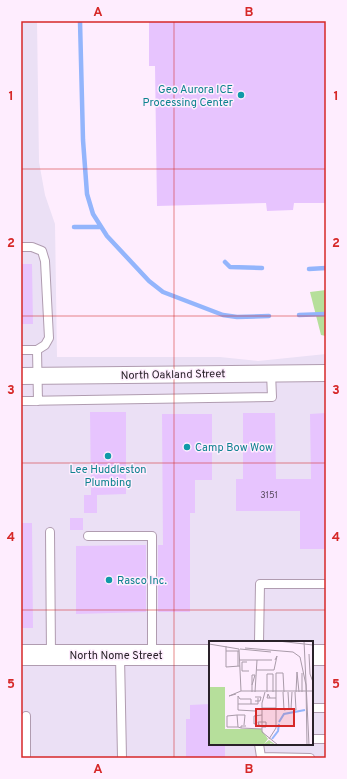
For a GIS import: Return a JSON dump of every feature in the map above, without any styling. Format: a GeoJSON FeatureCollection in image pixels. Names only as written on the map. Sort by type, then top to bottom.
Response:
{"type":"FeatureCollection","features":[{"type":"Feature","properties":{"kind":"street","name":"North Oakland Street"},"geometry":{"type":"LineString","coordinates":[[21,376],[326,373]]}},
{"type":"Feature","properties":{"kind":"street","name":"North Nome Street"},"geometry":{"type":"LineString","coordinates":[[21,655],[209,655]]}},
{"type":"Feature","properties":{"kind":"street"},"geometry":{"type":"LineString","coordinates":[[313,655],[326,655]]}},
{"type":"Feature","properties":{"kind":"lane"},"geometry":{"type":"LineString","coordinates":[[21,247],[32,247],[42,251],[45,261],[49,338],[45,345],[37,350],[21,350]]}},
{"type":"Feature","properties":{"kind":"lane"},"geometry":{"type":"LineString","coordinates":[[37,350],[38,401]]}},
{"type":"Feature","properties":{"kind":"lane"},"geometry":{"type":"LineString","coordinates":[[21,401],[272,397],[271,373]]}},
{"type":"Feature","properties":{"kind":"lane"},"geometry":{"type":"LineString","coordinates":[[50,532],[51,655]]}},
{"type":"Feature","properties":{"kind":"lane"},"geometry":{"type":"LineString","coordinates":[[88,536],[152,536],[152,655]]}},
{"type":"Feature","properties":{"kind":"lane"},"geometry":{"type":"LineString","coordinates":[[259,641],[260,584],[326,584]]}},
{"type":"Feature","properties":{"kind":"lane"},"geometry":{"type":"LineString","coordinates":[[120,655],[122,758]]}},
{"type":"Feature","properties":{"kind":"lane"},"geometry":{"type":"LineString","coordinates":[[313,708],[326,708]]}},
{"type":"Feature","properties":{"kind":"lane"},"geometry":{"type":"LineString","coordinates":[[26,716],[26,758]]}},
{"type":"Feature","properties":{"kind":"lane"},"geometry":{"type":"LineString","coordinates":[[313,739],[326,739]]}},
{"type":"Feature","properties":{"kind":"lane"},"geometry":{"type":"LineString","coordinates":[[259,745],[261,757],[310,758]]}},
{"type":"Feature","properties":{"kind":"shaded area"},"geometry":{"type":"Polygon","coordinates":[[[21,21],[37,21],[39,162],[45,195],[55,224],[57,357],[220,357],[258,361],[326,354],[326,758],[21,758],[21,21]]]}},
{"type":"Feature","properties":{"kind":"green space"},"geometry":{"type":"Polygon","coordinates":[[[326,290],[326,336],[321,335],[310,292],[326,290]]]}},
{"type":"Feature","properties":{"kind":"building","name":"Geo Aurora ICE Processing Center"},"geometry":{"type":"Polygon","coordinates":[[[149,21],[326,21],[326,203],[294,203],[293,210],[267,211],[266,203],[157,206],[155,66],[149,66],[149,21]]]}},
{"type":"Feature","properties":{"kind":"building"},"geometry":{"type":"Polygon","coordinates":[[[21,264],[32,264],[33,324],[21,324],[21,264]]]}},
{"type":"Feature","properties":{"kind":"building","name":"Lee Huddleston Plumbing"},"geometry":{"type":"Polygon","coordinates":[[[90,412],[126,412],[126,494],[97,495],[97,513],[84,513],[84,495],[91,495],[90,412]]]}},
{"type":"Feature","properties":{"kind":"building"},"geometry":{"type":"Polygon","coordinates":[[[243,413],[275,413],[276,479],[311,479],[310,414],[326,413],[326,549],[300,549],[300,511],[236,511],[236,479],[243,479],[243,413]]]}},
{"type":"Feature","properties":{"kind":"building"},"geometry":{"type":"Polygon","coordinates":[[[162,414],[212,414],[212,480],[195,480],[195,513],[190,513],[190,612],[158,612],[158,545],[163,545],[162,414]]]}},
{"type":"Feature","properties":{"kind":"building"},"geometry":{"type":"Polygon","coordinates":[[[70,518],[83,518],[83,530],[70,530],[70,518]]]}},
{"type":"Feature","properties":{"kind":"building"},"geometry":{"type":"Polygon","coordinates":[[[21,523],[32,523],[33,628],[21,628],[21,523]]]}},
{"type":"Feature","properties":{"kind":"building","name":"Rasco Inc."},"geometry":{"type":"Polygon","coordinates":[[[146,545],[146,612],[76,614],[76,546],[146,545]]]}},
{"type":"Feature","properties":{"kind":"building"},"geometry":{"type":"Polygon","coordinates":[[[209,704],[209,745],[225,745],[225,758],[186,758],[186,719],[190,719],[190,705],[209,704]]]}},
{"type":"Feature","properties":{"kind":"waterway"},"geometry":{"type":"LineString","coordinates":[[80,21],[83,140],[87,194],[93,214],[107,236],[149,281],[163,292],[223,315],[237,317],[269,316]]}},
{"type":"Feature","properties":{"kind":"waterway"},"geometry":{"type":"LineString","coordinates":[[74,227],[101,227]]}},
{"type":"Feature","properties":{"kind":"waterway"},"geometry":{"type":"LineString","coordinates":[[225,262],[230,267],[262,268]]}},
{"type":"Feature","properties":{"kind":"waterway"},"geometry":{"type":"LineString","coordinates":[[309,269],[326,268]]}},
{"type":"Feature","properties":{"kind":"waterway"},"geometry":{"type":"LineString","coordinates":[[299,315],[326,314]]}},
{"type":"Feature","properties":{"kind":"place","name":"Geo Aurora ICE Processing Center"},"geometry":{"type":"Point","coordinates":[241,95]}},
{"type":"Feature","properties":{"kind":"place","name":"Camp Bow Wow"},"geometry":{"type":"Point","coordinates":[187,447]}},
{"type":"Feature","properties":{"kind":"place","name":"Lee Huddleston Plumbing"},"geometry":{"type":"Point","coordinates":[108,456]}},
{"type":"Feature","properties":{"kind":"place","name":"Rasco Inc."},"geometry":{"type":"Point","coordinates":[109,580]}}]}
